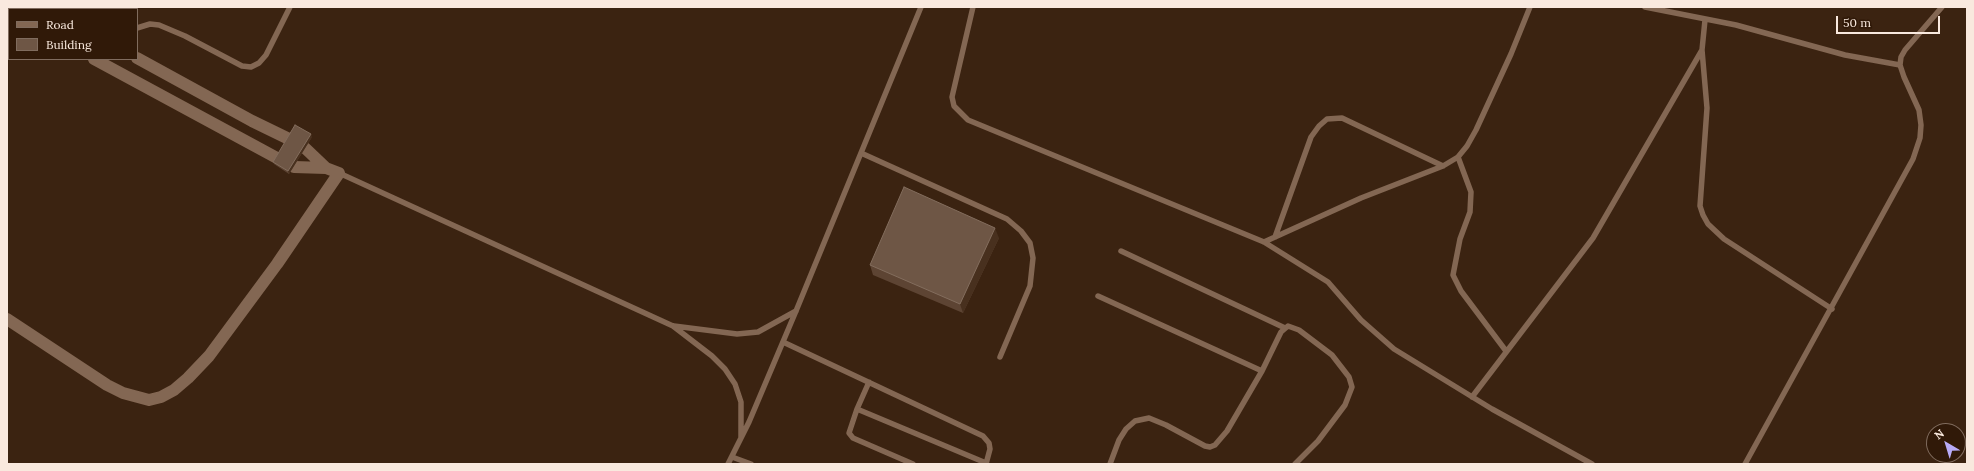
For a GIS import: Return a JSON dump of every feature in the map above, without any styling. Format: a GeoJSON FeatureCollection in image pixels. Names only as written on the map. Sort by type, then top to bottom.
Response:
{"type":"FeatureCollection","features":[{"type":"Feature","properties":{"kind":"street"},"geometry":{"type":"LineString","coordinates":[[138,59],[231,110],[289,138]]}},
{"type":"Feature","properties":{"kind":"street"},"geometry":{"type":"LineString","coordinates":[[96,60],[277,158]]}},
{"type":"Feature","properties":{"kind":"street"},"geometry":{"type":"LineString","coordinates":[[222,128],[231,110]]}},
{"type":"Feature","properties":{"kind":"street"},"geometry":{"type":"LineString","coordinates":[[7,319],[107,385],[136,398],[149,400],[160,397],[174,390],[209,356],[277,264],[339,174],[326,168],[305,148]]}},
{"type":"Feature","properties":{"kind":"street"},"geometry":{"type":"LineString","coordinates":[[294,167],[326,168]]}},
{"type":"Feature","properties":{"kind":"lane"},"geometry":{"type":"LineString","coordinates":[[138,28],[150,24],[159,25],[185,36],[242,66],[251,67],[260,63],[266,55],[290,7]]}},
{"type":"Feature","properties":{"kind":"lane"},"geometry":{"type":"LineString","coordinates":[[728,464],[783,342],[921,7]]}},
{"type":"Feature","properties":{"kind":"lane"},"geometry":{"type":"LineString","coordinates":[[973,7],[952,97],[954,106],[959,114],[968,120],[1264,242],[1328,282],[1361,320],[1394,349],[1472,397],[1592,464]]}},
{"type":"Feature","properties":{"kind":"lane"},"geometry":{"type":"LineString","coordinates":[[1264,242],[1361,198],[1443,166],[1458,157],[1467,146],[1479,123],[1511,54],[1530,7]]}},
{"type":"Feature","properties":{"kind":"lane"},"geometry":{"type":"LineString","coordinates":[[1645,7],[1736,25],[1845,55],[1900,65]]}},
{"type":"Feature","properties":{"kind":"lane"},"geometry":{"type":"LineString","coordinates":[[1745,464],[1913,160],[1920,138],[1921,124],[1919,110],[1900,65],[1905,50],[1942,7]]}},
{"type":"Feature","properties":{"kind":"lane"},"geometry":{"type":"LineString","coordinates":[[1705,20],[1702,50],[1707,108],[1700,206],[1703,215],[1708,224],[1724,239],[1832,309]]}},
{"type":"Feature","properties":{"kind":"lane"},"geometry":{"type":"LineString","coordinates":[[1472,397],[1592,238],[1702,50]]}},
{"type":"Feature","properties":{"kind":"lane"},"geometry":{"type":"LineString","coordinates":[[1275,237],[1311,137],[1318,126],[1327,119],[1342,118],[1443,166]]}},
{"type":"Feature","properties":{"kind":"lane"},"geometry":{"type":"LineString","coordinates":[[861,153],[1007,219],[1021,231],[1030,243],[1033,258],[1030,286],[1000,357]]}},
{"type":"Feature","properties":{"kind":"lane"},"geometry":{"type":"LineString","coordinates":[[1458,157],[1471,192],[1471,205],[1470,212],[1460,239],[1453,275],[1461,291],[1506,351]]}},
{"type":"Feature","properties":{"kind":"lane"},"geometry":{"type":"LineString","coordinates":[[339,174],[673,326],[712,356],[725,369],[735,384],[741,402],[741,437]]}},
{"type":"Feature","properties":{"kind":"lane"},"geometry":{"type":"LineString","coordinates":[[1121,251],[1285,328],[1292,327],[1300,330],[1332,355],[1349,377],[1352,387],[1345,405],[1318,441],[1295,464]]}},
{"type":"Feature","properties":{"kind":"lane"},"geometry":{"type":"LineString","coordinates":[[1098,296],[1262,371]]}},
{"type":"Feature","properties":{"kind":"lane"},"geometry":{"type":"LineString","coordinates":[[673,326],[737,334],[758,332],[796,311]]}},
{"type":"Feature","properties":{"kind":"lane"},"geometry":{"type":"LineString","coordinates":[[1110,464],[1119,440],[1126,429],[1135,421],[1148,418],[1166,425],[1205,446],[1215,445],[1227,431],[1262,371],[1281,332],[1285,328]]}},
{"type":"Feature","properties":{"kind":"lane"},"geometry":{"type":"LineString","coordinates":[[783,342],[983,436],[989,443],[990,449],[986,463],[857,409]]}},
{"type":"Feature","properties":{"kind":"lane"},"geometry":{"type":"LineString","coordinates":[[869,382],[857,409],[849,434],[853,438],[913,464]]}},
{"type":"Feature","properties":{"kind":"lane"},"geometry":{"type":"LineString","coordinates":[[732,457],[750,464]]}},
{"type":"Feature","properties":{"kind":"building"},"geometry":{"type":"Polygon","coordinates":[[[295,125],[311,134],[288,171],[273,162],[295,125]]]}},
{"type":"Feature","properties":{"kind":"building"},"geometry":{"type":"Polygon","coordinates":[[[904,187],[995,228],[960,304],[870,265],[904,187]]]}}]}
